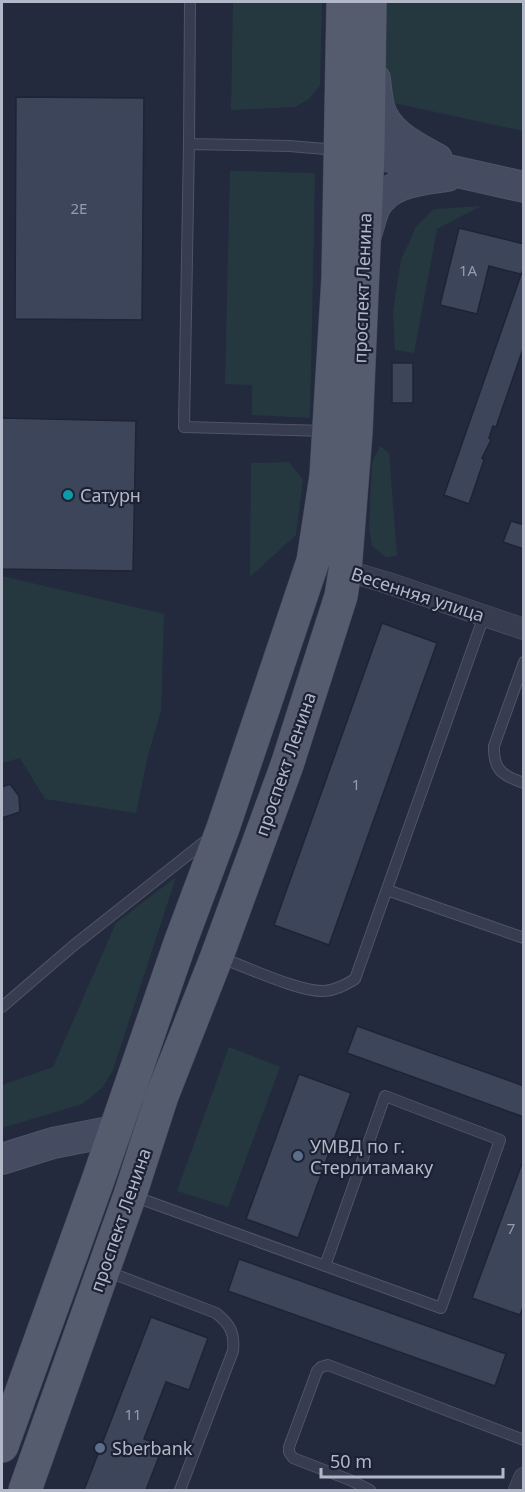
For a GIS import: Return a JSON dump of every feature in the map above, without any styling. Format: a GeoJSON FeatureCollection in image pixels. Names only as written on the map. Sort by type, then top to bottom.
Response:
{"type":"FeatureCollection","features":[{"type":"Feature","properties":{"kind":"main road","name":"проспект Ленина"},"geometry":{"type":"LineString","coordinates":[[2,1446],[223,828],[313,561],[322,505],[343,432],[364,241],[343,2]]}},
{"type":"Feature","properties":{"kind":"main road","name":"проспект Ленина"},"geometry":{"type":"LineString","coordinates":[[25,1491],[130,1195],[162,1096],[217,956],[287,765],[341,597],[345,571],[338,278],[369,41],[370,2]]}},
{"type":"Feature","properties":{"kind":"main road"},"geometry":{"type":"LineString","coordinates":[[369,41],[380,108],[389,127],[405,141],[462,174]]}},
{"type":"Feature","properties":{"kind":"main road"},"geometry":{"type":"LineString","coordinates":[[355,151],[524,187]]}},
{"type":"Feature","properties":{"kind":"main road"},"geometry":{"type":"LineString","coordinates":[[364,241],[376,206],[388,192],[403,184],[462,174]]}},
{"type":"Feature","properties":{"kind":"main road"},"geometry":{"type":"LineString","coordinates":[[2,1159],[53,1143],[114,1131]]}},
{"type":"Feature","properties":{"kind":"street","name":"Весенняя улица"},"geometry":{"type":"LineString","coordinates":[[313,561],[388,583],[524,629]]}},
{"type":"Feature","properties":{"kind":"street"},"geometry":{"type":"LineString","coordinates":[[519,1491],[524,1479]]}},
{"type":"Feature","properties":{"kind":"lane"},"geometry":{"type":"LineString","coordinates":[[190,2],[184,427],[343,432]]}},
{"type":"Feature","properties":{"kind":"lane"},"geometry":{"type":"LineString","coordinates":[[189,144],[289,146],[355,151]]}},
{"type":"Feature","properties":{"kind":"lane"},"geometry":{"type":"LineString","coordinates":[[217,956],[306,989],[324,991],[341,988],[355,979],[484,616]]}},
{"type":"Feature","properties":{"kind":"lane"},"geometry":{"type":"LineString","coordinates":[[524,662],[494,746],[493,756],[498,769],[507,777],[524,783]]}},
{"type":"Feature","properties":{"kind":"lane"},"geometry":{"type":"LineString","coordinates":[[2,1007],[73,946],[223,828]]}},
{"type":"Feature","properties":{"kind":"lane"},"geometry":{"type":"LineString","coordinates":[[387,890],[524,938]]}},
{"type":"Feature","properties":{"kind":"lane"},"geometry":{"type":"LineString","coordinates":[[130,1195],[325,1266],[441,1308],[500,1140],[385,1096],[325,1266]]}},
{"type":"Feature","properties":{"kind":"lane"},"geometry":{"type":"LineString","coordinates":[[103,1270],[216,1313],[227,1322],[232,1331],[233,1351],[180,1491]]}},
{"type":"Feature","properties":{"kind":"lane"},"geometry":{"type":"LineString","coordinates":[[369,1491],[350,1480],[293,1458],[289,1452],[288,1447],[317,1371],[324,1366],[328,1365],[524,1440]]}},
{"type":"Feature","properties":{"kind":"shaded area"},"geometry":{"type":"Polygon","coordinates":[[[233,2],[322,2],[320,86],[308,100],[295,107],[231,110],[233,2]]]}},
{"type":"Feature","properties":{"kind":"shaded area"},"geometry":{"type":"Polygon","coordinates":[[[383,2],[523,2],[523,131],[394,103],[384,89],[383,2]]]}},
{"type":"Feature","properties":{"kind":"shaded area"},"geometry":{"type":"Polygon","coordinates":[[[230,171],[315,173],[310,418],[252,415],[252,385],[225,384],[230,171]]]}},
{"type":"Feature","properties":{"kind":"shaded area"},"geometry":{"type":"Polygon","coordinates":[[[481,206],[437,229],[414,353],[395,350],[393,311],[401,260],[416,227],[434,209],[481,206]]]}},
{"type":"Feature","properties":{"kind":"shaded area"},"geometry":{"type":"Polygon","coordinates":[[[380,446],[389,453],[397,556],[386,557],[372,546],[369,528],[372,463],[380,446]]]}},
{"type":"Feature","properties":{"kind":"shaded area"},"geometry":{"type":"Polygon","coordinates":[[[289,462],[303,480],[296,535],[250,577],[251,463],[289,462]]]}},
{"type":"Feature","properties":{"kind":"shaded area"},"geometry":{"type":"Polygon","coordinates":[[[2,576],[164,614],[161,711],[148,755],[136,813],[45,799],[20,758],[2,763],[2,576]]]}},
{"type":"Feature","properties":{"kind":"shaded area"},"geometry":{"type":"Polygon","coordinates":[[[176,877],[113,1070],[102,1088],[82,1104],[2,1128],[2,1085],[53,1067],[116,923],[176,877]]]}},
{"type":"Feature","properties":{"kind":"shaded area"},"geometry":{"type":"Polygon","coordinates":[[[229,1047],[280,1067],[228,1207],[177,1191],[229,1047]]]}},
{"type":"Feature","properties":{"kind":"building"},"geometry":{"type":"Polygon","coordinates":[[[16,97],[144,98],[142,320],[15,319],[16,97]]]}},
{"type":"Feature","properties":{"kind":"building"},"geometry":{"type":"Polygon","coordinates":[[[459,228],[524,244],[524,275],[489,266],[477,314],[440,305],[459,228]]]}},
{"type":"Feature","properties":{"kind":"building"},"geometry":{"type":"Polygon","coordinates":[[[523,269],[524,346],[496,427],[493,426],[489,438],[491,440],[482,458],[484,460],[469,504],[444,495],[523,269]]]}},
{"type":"Feature","properties":{"kind":"building"},"geometry":{"type":"Polygon","coordinates":[[[392,363],[413,363],[413,403],[392,403],[392,363]]]}},
{"type":"Feature","properties":{"kind":"building","name":"Сатурн"},"geometry":{"type":"Polygon","coordinates":[[[2,418],[136,421],[133,571],[2,569],[2,418]]]}},
{"type":"Feature","properties":{"kind":"building"},"geometry":{"type":"Polygon","coordinates":[[[511,521],[524,525],[524,549],[503,542],[511,521]]]}},
{"type":"Feature","properties":{"kind":"building"},"geometry":{"type":"Polygon","coordinates":[[[382,623],[437,643],[329,945],[274,925],[382,623]]]}},
{"type":"Feature","properties":{"kind":"building"},"geometry":{"type":"Polygon","coordinates":[[[10,784],[19,796],[20,812],[2,818],[2,787],[10,784]]]}},
{"type":"Feature","properties":{"kind":"building"},"geometry":{"type":"Polygon","coordinates":[[[357,1026],[524,1086],[524,1117],[347,1053],[357,1026]]]}},
{"type":"Feature","properties":{"kind":"building","name":"УМВД по г. Стерлитамаку"},"geometry":{"type":"Polygon","coordinates":[[[299,1074],[351,1093],[298,1238],[246,1219],[299,1074]]]}},
{"type":"Feature","properties":{"kind":"building"},"geometry":{"type":"Polygon","coordinates":[[[524,1158],[524,1304],[520,1315],[472,1298],[524,1158]]]}},
{"type":"Feature","properties":{"kind":"building"},"geometry":{"type":"Polygon","coordinates":[[[239,1259],[506,1354],[495,1386],[228,1291],[239,1259]]]}},
{"type":"Feature","properties":{"kind":"building"},"geometry":{"type":"Polygon","coordinates":[[[151,1317],[208,1338],[189,1390],[166,1382],[144,1439],[163,1446],[146,1490],[84,1490],[151,1317]]]}},
{"type":"Feature","properties":{"kind":"place","name":"Сатурн"},"geometry":{"type":"Point","coordinates":[68,495]}},
{"type":"Feature","properties":{"kind":"place","name":"УМВД по г. Стерлитамаку"},"geometry":{"type":"Point","coordinates":[298,1156]}},
{"type":"Feature","properties":{"kind":"place","name":"Sberbank"},"geometry":{"type":"Point","coordinates":[100,1448]}}]}
